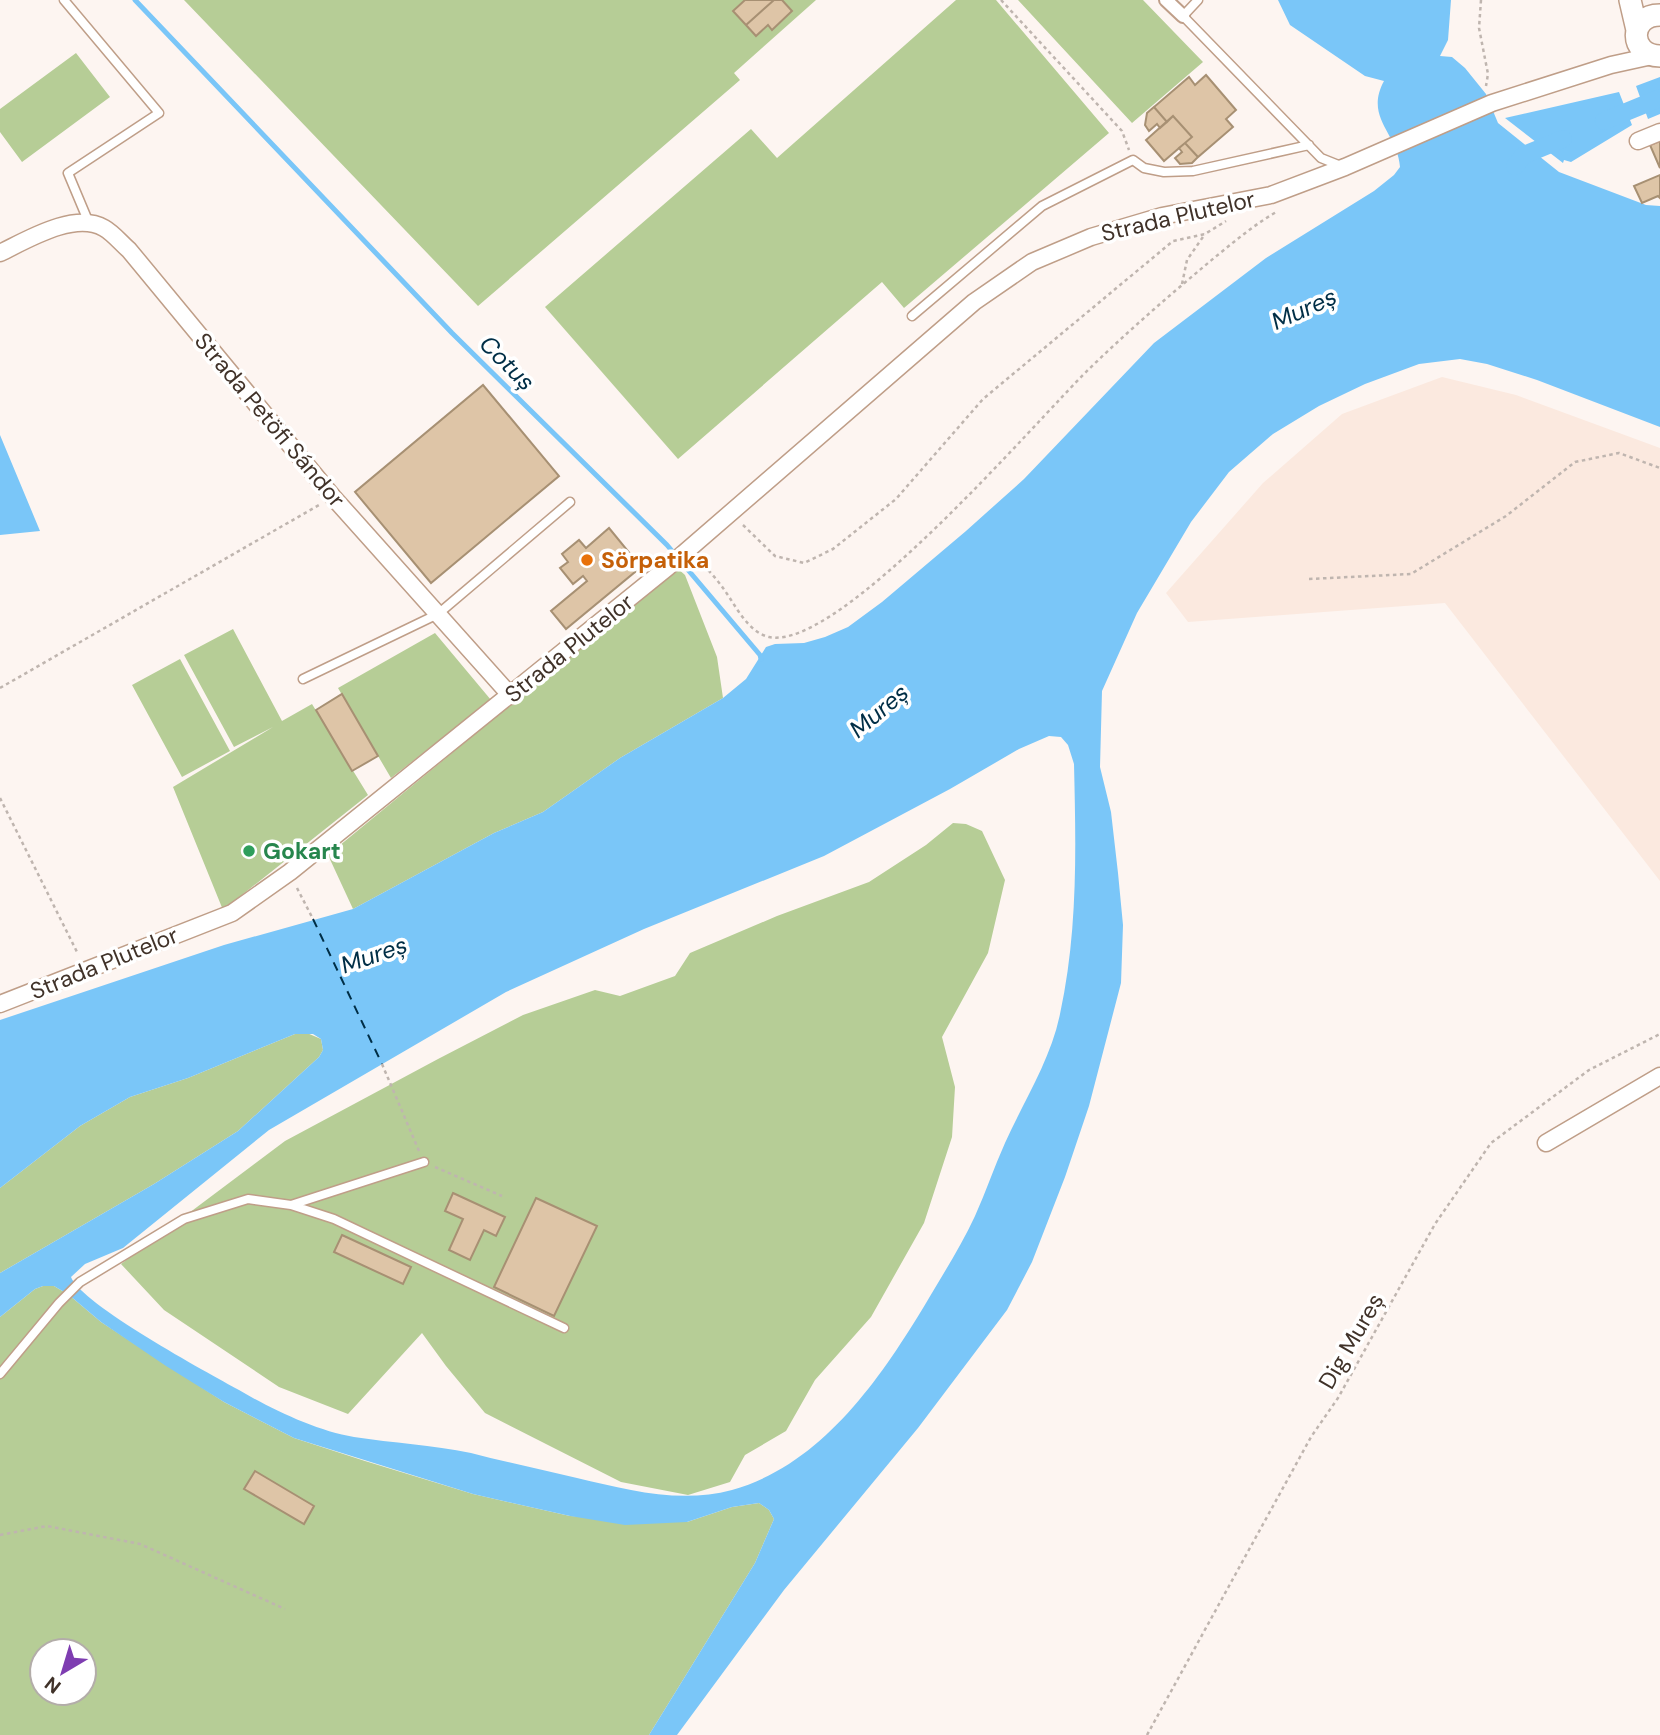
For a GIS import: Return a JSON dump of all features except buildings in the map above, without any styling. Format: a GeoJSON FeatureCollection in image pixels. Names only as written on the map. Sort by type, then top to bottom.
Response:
{"type":"FeatureCollection","features":[{"type":"Feature","properties":{"kind":"street"},"geometry":{"type":"LineString","coordinates":[[1166,0],[1182,16]]}},
{"type":"Feature","properties":{"kind":"street"},"geometry":{"type":"LineString","coordinates":[[1630,0],[1647,46]]}},
{"type":"Feature","properties":{"kind":"street"},"geometry":{"type":"LineString","coordinates":[[1647,0],[1660,14],[1645,19],[1647,46]]}},
{"type":"Feature","properties":{"kind":"street","name":"Strada Plutelor"},"geometry":{"type":"LineString","coordinates":[[0,1004],[232,913],[290,872],[668,567],[974,302],[1032,262],[1103,233],[1162,216],[1271,195],[1345,167],[1492,103],[1622,62],[1647,46]]}},
{"type":"Feature","properties":{"kind":"street"},"geometry":{"type":"LineString","coordinates":[[1638,141],[1660,132]]}},
{"type":"Feature","properties":{"kind":"street"},"geometry":{"type":"LineString","coordinates":[[0,253],[48,230],[75,223],[89,223]]}},
{"type":"Feature","properties":{"kind":"street","name":"Strada Petöfi Sándor"},"geometry":{"type":"LineString","coordinates":[[89,223],[104,228],[129,250],[333,497],[511,696]]}},
{"type":"Feature","properties":{"kind":"street"},"geometry":{"type":"LineString","coordinates":[[1546,1143],[1660,1076]]}},
{"type":"Feature","properties":{"kind":"lane"},"geometry":{"type":"LineString","coordinates":[[64,0],[159,113],[68,173],[89,223]]}},
{"type":"Feature","properties":{"kind":"lane"},"geometry":{"type":"LineString","coordinates":[[1198,0],[1182,16],[1321,158],[1345,167]]}},
{"type":"Feature","properties":{"kind":"lane"},"geometry":{"type":"LineString","coordinates":[[912,316],[1042,206],[1133,160],[1144,168],[1164,172],[1193,171],[1308,145]]}},
{"type":"Feature","properties":{"kind":"lane"},"geometry":{"type":"LineString","coordinates":[[303,679],[438,614],[569,502]]}},
{"type":"Feature","properties":{"kind":"lane"},"geometry":{"type":"LineString","coordinates":[[291,1205],[424,1162]]}},
{"type":"Feature","properties":{"kind":"lane"},"geometry":{"type":"LineString","coordinates":[[0,1374],[80,1282],[184,1219],[248,1199],[291,1205],[334,1219],[564,1328]]}},
{"type":"Feature","properties":{"kind":"path"},"geometry":{"type":"LineString","coordinates":[[1001,0],[1122,131],[1133,160]]}},
{"type":"Feature","properties":{"kind":"path"},"geometry":{"type":"LineString","coordinates":[[1481,0],[1479,28],[1488,74],[1486,87]]}},
{"type":"Feature","properties":{"kind":"path"},"geometry":{"type":"LineString","coordinates":[[689,549],[722,587],[748,624],[768,637],[787,636],[816,625],[861,596],[911,550],[1087,371],[1182,284],[1260,221],[1295,201],[1294,186]]}},
{"type":"Feature","properties":{"kind":"path"},"geometry":{"type":"LineString","coordinates":[[731,513],[775,556],[804,563],[833,549],[896,499],[983,399],[1173,241],[1205,233],[1227,221]]}},
{"type":"Feature","properties":{"kind":"path"},"geometry":{"type":"LineString","coordinates":[[1182,284],[1187,260],[1205,233]]}},
{"type":"Feature","properties":{"kind":"path"},"geometry":{"type":"LineString","coordinates":[[1309,579],[1411,575],[1506,516],[1575,462],[1619,453],[1660,468]]}},
{"type":"Feature","properties":{"kind":"path"},"geometry":{"type":"LineString","coordinates":[[0,688],[333,497]]}},
{"type":"Feature","properties":{"kind":"path"},"geometry":{"type":"LineString","coordinates":[[0,798],[86,970]]}},
{"type":"Feature","properties":{"kind":"path"},"geometry":{"type":"LineString","coordinates":[[290,872],[313,919]]}},
{"type":"Feature","properties":{"kind":"path","name":"Dig Mureș"},"geometry":{"type":"LineString","coordinates":[[1147,1735],[1166,1705],[1311,1437],[1338,1398],[1435,1224],[1491,1143],[1589,1070],[1660,1034]]}},
{"type":"Feature","properties":{"kind":"path"},"geometry":{"type":"LineString","coordinates":[[383,1064],[424,1162],[502,1196]]}},
{"type":"Feature","properties":{"kind":"path"},"geometry":{"type":"LineString","coordinates":[[0,1535],[47,1526],[140,1544],[285,1609]]}},
{"type":"Feature","properties":{"kind":"shaded area"},"geometry":{"type":"Polygon","coordinates":[[[1442,377],[1516,395],[1660,448],[1660,881],[1445,603],[1188,622],[1166,593],[1263,483],[1342,414],[1442,377]]]}},
{"type":"Feature","properties":{"kind":"green space"},"geometry":{"type":"Polygon","coordinates":[[[184,0],[816,0],[734,73],[740,80],[478,306],[184,0]]]}},
{"type":"Feature","properties":{"kind":"green space"},"geometry":{"type":"Polygon","coordinates":[[[956,0],[996,0],[1109,133],[904,308],[882,282],[678,459],[545,307],[751,129],[777,158],[956,0]]]}},
{"type":"Feature","properties":{"kind":"green space"},"geometry":{"type":"Polygon","coordinates":[[[1018,0],[1143,0],[1203,62],[1132,123],[1018,0]]]}},
{"type":"Feature","properties":{"kind":"green space"},"geometry":{"type":"Polygon","coordinates":[[[76,53],[110,97],[22,162],[0,132],[0,109],[76,53]]]}},
{"type":"Feature","properties":{"kind":"green space"},"geometry":{"type":"Polygon","coordinates":[[[677,568],[685,575],[717,657],[723,698],[620,758],[543,812],[494,833],[353,909],[328,855],[677,568]]]}},
{"type":"Feature","properties":{"kind":"green space","name":"Gokart"},"geometry":{"type":"Polygon","coordinates":[[[233,629],[282,721],[312,704],[368,795],[223,910],[173,787],[273,727],[234,747],[184,655],[233,629]]]}},
{"type":"Feature","properties":{"kind":"green space"},"geometry":{"type":"Polygon","coordinates":[[[435,633],[491,700],[391,778],[338,688],[435,633]]]}},
{"type":"Feature","properties":{"kind":"green space"},"geometry":{"type":"Polygon","coordinates":[[[180,659],[230,751],[182,777],[132,685],[180,659]]]}},
{"type":"Feature","properties":{"kind":"green space"},"geometry":{"type":"Polygon","coordinates":[[[953,823],[966,824],[982,831],[1005,880],[988,953],[942,1037],[955,1087],[952,1137],[924,1223],[871,1317],[815,1380],[786,1431],[745,1455],[730,1482],[688,1495],[621,1482],[485,1413],[422,1333],[348,1414],[279,1387],[164,1310],[121,1264],[285,1141],[438,1059],[523,1015],[595,990],[620,996],[675,976],[690,953],[777,916],[869,882],[926,845],[953,823]]]}},
{"type":"Feature","properties":{"kind":"green space"},"geometry":{"type":"Polygon","coordinates":[[[307,1033],[321,1039],[323,1050],[319,1057],[238,1131],[154,1184],[0,1273],[0,1188],[80,1126],[130,1097],[188,1078],[295,1034],[307,1033]]]}},
{"type":"Feature","properties":{"kind":"green space"},"geometry":{"type":"Polygon","coordinates":[[[54,1286],[101,1322],[224,1402],[294,1438],[473,1494],[570,1516],[687,1522],[732,1507],[759,1503],[769,1510],[774,1519],[755,1563],[649,1735],[0,1735],[0,1317],[35,1289],[54,1286]]]}},
{"type":"Feature","properties":{"kind":"water","name":"Mureș"},"geometry":{"type":"Polygon","coordinates":[[[1278,0],[1451,0],[1448,40],[1440,56],[1452,57],[1465,68],[1486,94],[1498,123],[1559,172],[1646,205],[1660,206],[1660,427],[1537,380],[1487,364],[1460,359],[1419,364],[1365,384],[1319,406],[1273,434],[1229,472],[1191,522],[1137,613],[1102,691],[1100,767],[1111,812],[1118,873],[1123,925],[1121,983],[1089,1106],[1032,1262],[1007,1310],[918,1428],[784,1590],[677,1735],[649,1735],[755,1563],[774,1519],[769,1510],[759,1503],[732,1507],[687,1522],[625,1525],[570,1516],[473,1494],[294,1438],[224,1402],[166,1366],[54,1286],[35,1289],[0,1317],[0,1273],[154,1184],[238,1131],[319,1057],[323,1050],[321,1039],[313,1034],[295,1034],[188,1078],[130,1097],[80,1126],[0,1188],[0,1020],[224,945],[353,909],[494,833],[543,812],[620,758],[723,698],[746,679],[766,647],[804,643],[825,637],[848,627],[882,602],[1024,479],[1154,343],[1266,258],[1374,191],[1400,167],[1394,144],[1380,116],[1379,94],[1384,81],[1365,76],[1290,25],[1278,0]],[[1049,736],[1019,749],[824,856],[644,929],[506,992],[269,1130],[123,1248],[85,1264],[71,1277],[97,1304],[147,1337],[265,1405],[325,1430],[354,1437],[471,1453],[654,1494],[713,1494],[732,1490],[765,1477],[795,1460],[823,1438],[871,1386],[892,1357],[970,1226],[1050,1047],[1066,983],[1073,921],[1074,764],[1068,745],[1061,737],[1049,736]]]}},
{"type":"Feature","properties":{"kind":"water"},"geometry":{"type":"Polygon","coordinates":[[[1660,77],[1660,114],[1648,119],[1636,86],[1660,77]]]}},
{"type":"Feature","properties":{"kind":"water"},"geometry":{"type":"Polygon","coordinates":[[[1619,92],[1632,125],[1571,162],[1564,160],[1563,163],[1505,118],[1619,92]]]}},
{"type":"Feature","properties":{"kind":"water"},"geometry":{"type":"Polygon","coordinates":[[[0,435],[40,531],[0,535],[0,435]]]}},
{"type":"Feature","properties":{"kind":"waterway","name":"Cotuș"},"geometry":{"type":"LineString","coordinates":[[135,0],[452,333],[667,545],[761,659]]}},
{"type":"Feature","properties":{"kind":"waterway"},"geometry":{"type":"LineString","coordinates":[[1604,121],[1660,98]]}},
{"type":"Feature","properties":{"kind":"waterway"},"geometry":{"type":"LineString","coordinates":[[1515,166],[1524,155],[1563,139]]}},
{"type":"Feature","properties":{"kind":"ferry route"},"geometry":{"type":"LineString","coordinates":[[313,919],[382,1064]]}},
{"type":"Feature","properties":{"kind":"place","name":"Sörpatika"},"geometry":{"type":"Point","coordinates":[587,560]}},
{"type":"Feature","properties":{"kind":"place","name":"Gokart"},"geometry":{"type":"Point","coordinates":[249,851]}}]}
